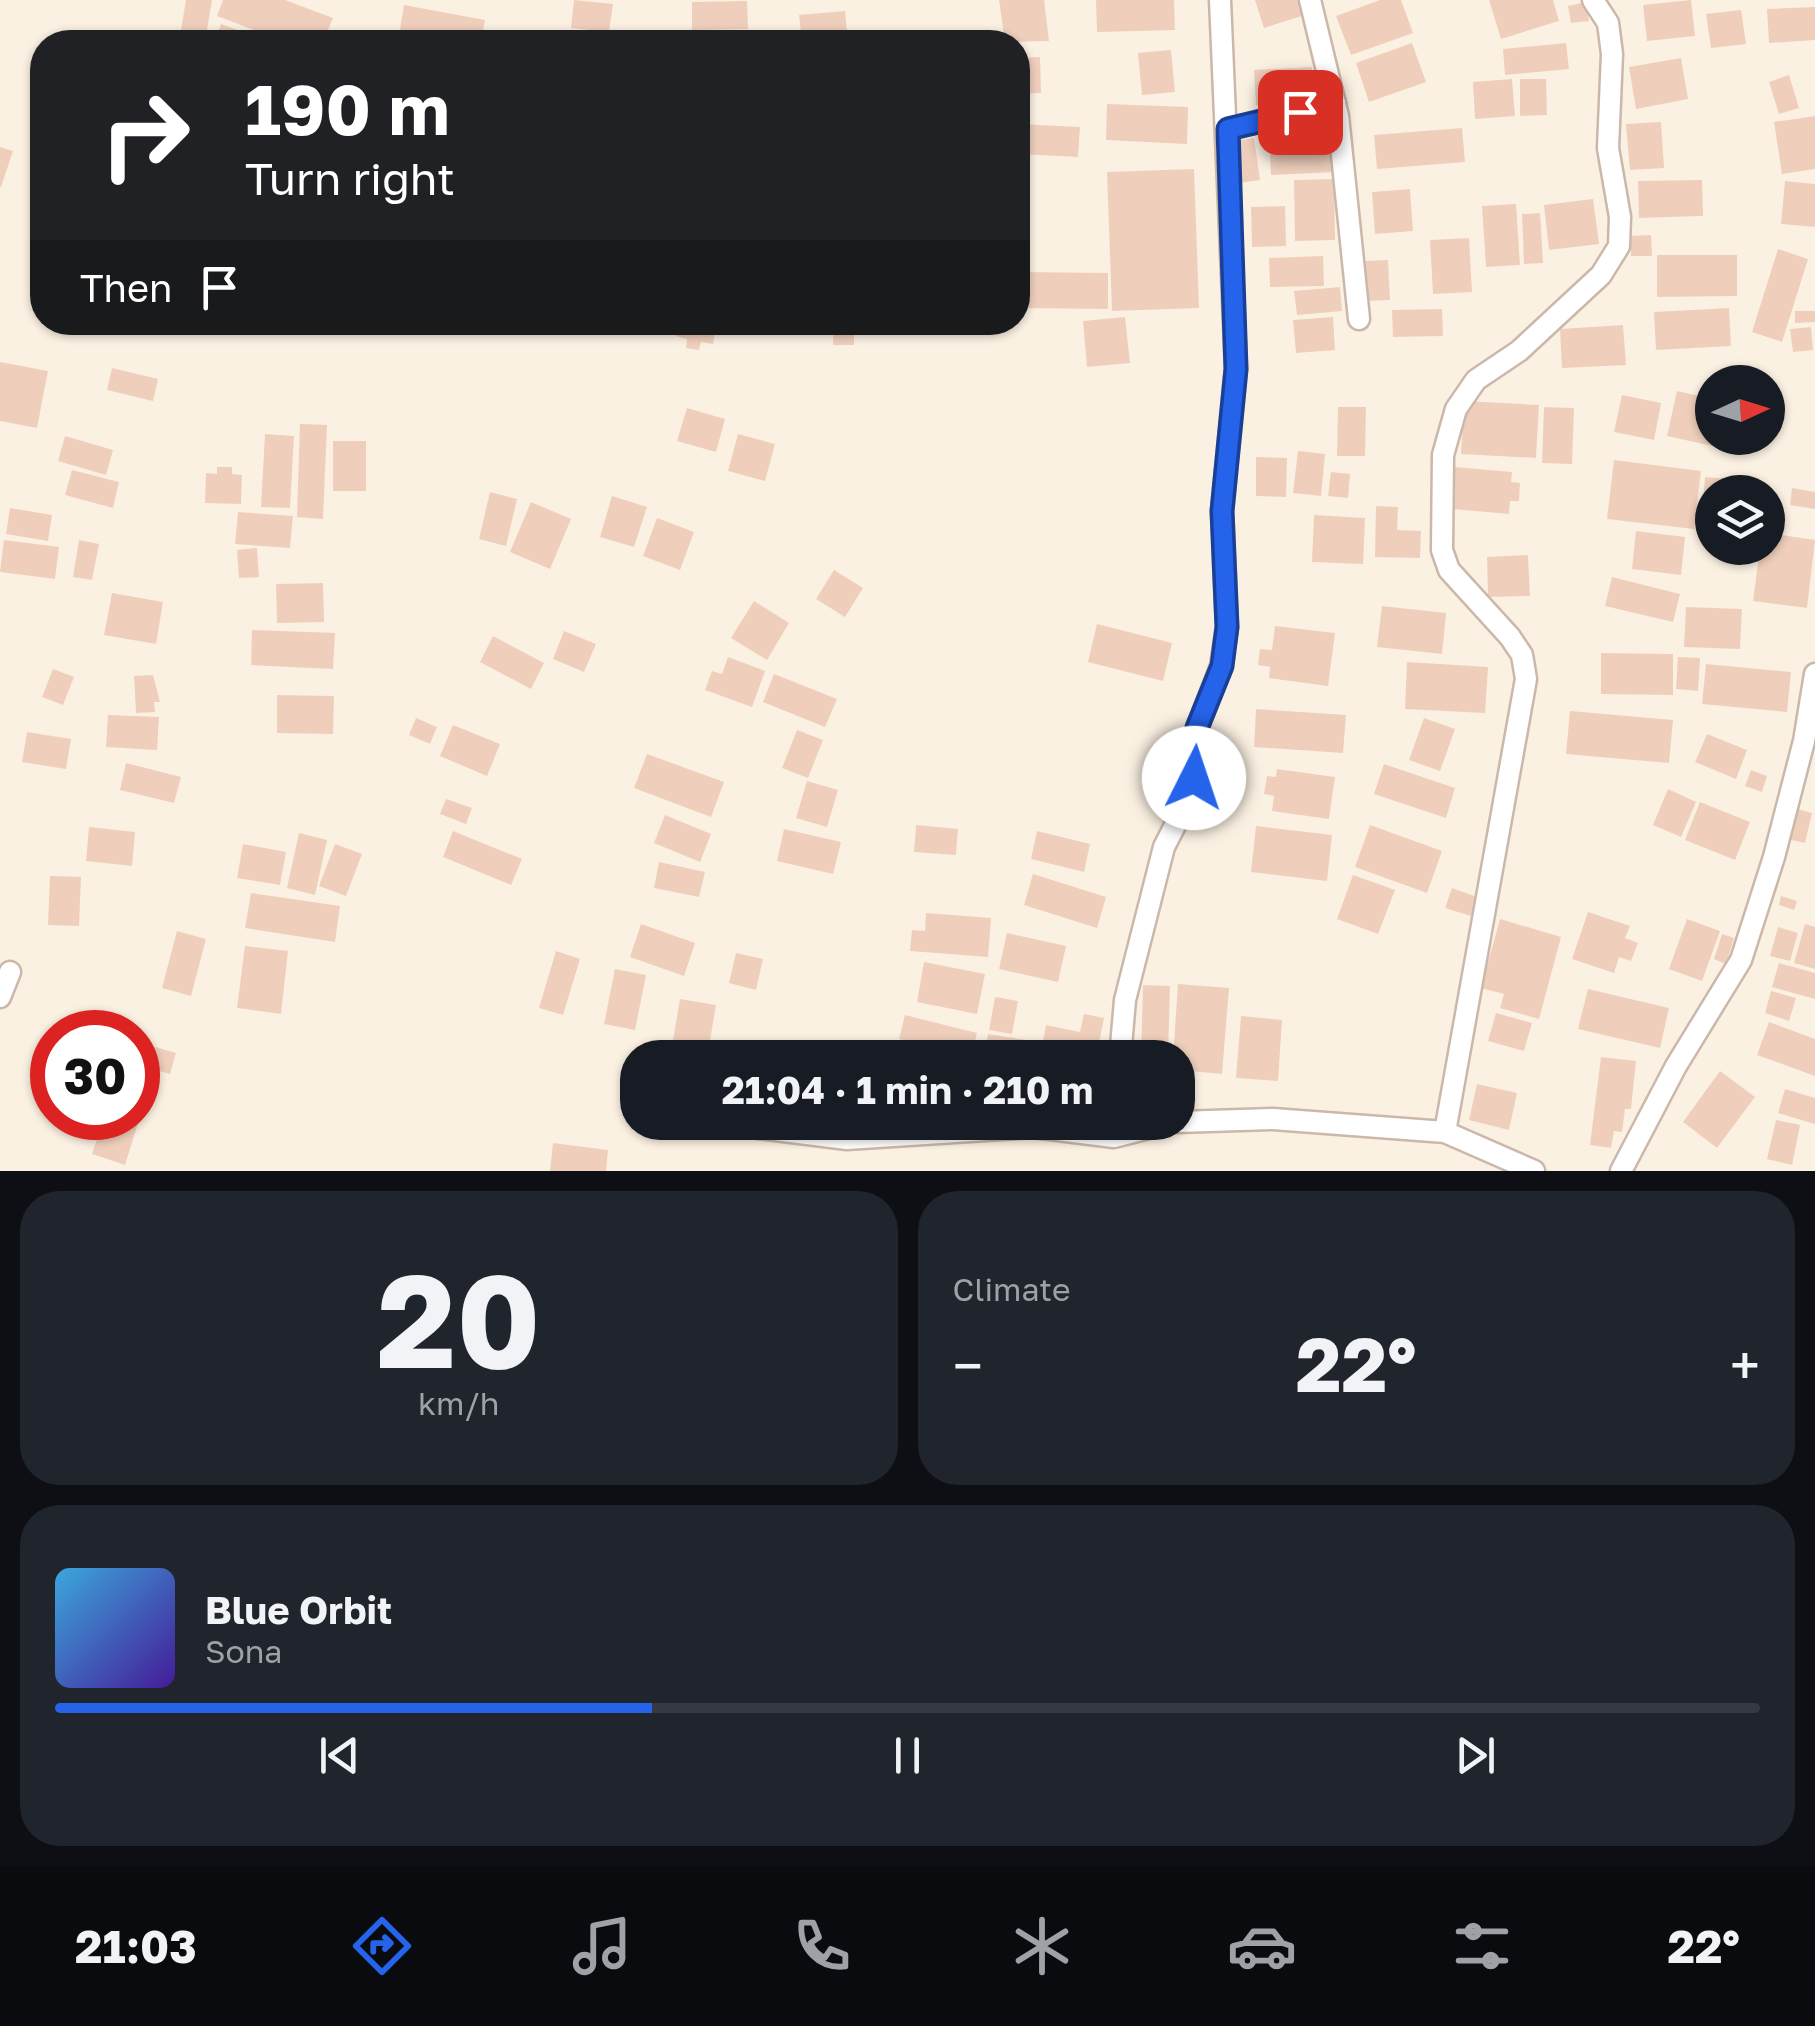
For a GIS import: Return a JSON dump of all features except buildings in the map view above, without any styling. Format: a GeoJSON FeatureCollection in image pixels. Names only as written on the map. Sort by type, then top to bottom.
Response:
{"type":"FeatureCollection","features":[{"type":"Feature","properties":{"kind":"street"},"geometry":{"type":"LineString","coordinates":[[1122,1040],[1126,1000],[1164,848],[1190,796],[1197,728],[1225,650],[1222,511],[1236,369],[1228,129],[1221,104],[1220,0]]}},
{"type":"Feature","properties":{"kind":"street"},"geometry":{"type":"LineString","coordinates":[[1310,0],[1335,103],[1359,318]]}},
{"type":"Feature","properties":{"kind":"street"},"geometry":{"type":"LineString","coordinates":[[1445,1132],[1526,679],[1522,655],[1450,570],[1442,550],[1443,454],[1456,409],[1476,380],[1518,351],[1601,275],[1619,246],[1620,217],[1608,148],[1612,54],[1608,23],[1592,0]]}},
{"type":"Feature","properties":{"kind":"street"},"geometry":{"type":"LineString","coordinates":[[1228,129],[1335,103]]}},
{"type":"Feature","properties":{"kind":"street"},"geometry":{"type":"LineString","coordinates":[[1620,1171],[1676,1066],[1741,960],[1804,741],[1815,674]]}},
{"type":"Feature","properties":{"kind":"street"},"geometry":{"type":"LineString","coordinates":[[0,998],[10,972]]}},
{"type":"Feature","properties":{"kind":"street"},"geometry":{"type":"LineString","coordinates":[[1195,1121],[1274,1118],[1445,1132],[1534,1171]]}},
{"type":"Feature","properties":{"kind":"route"},"geometry":{"type":"LineString","coordinates":[[1194,778],[1197,728],[1222,666],[1227,627],[1222,511],[1236,369],[1228,129],[1300,112]]}}]}
